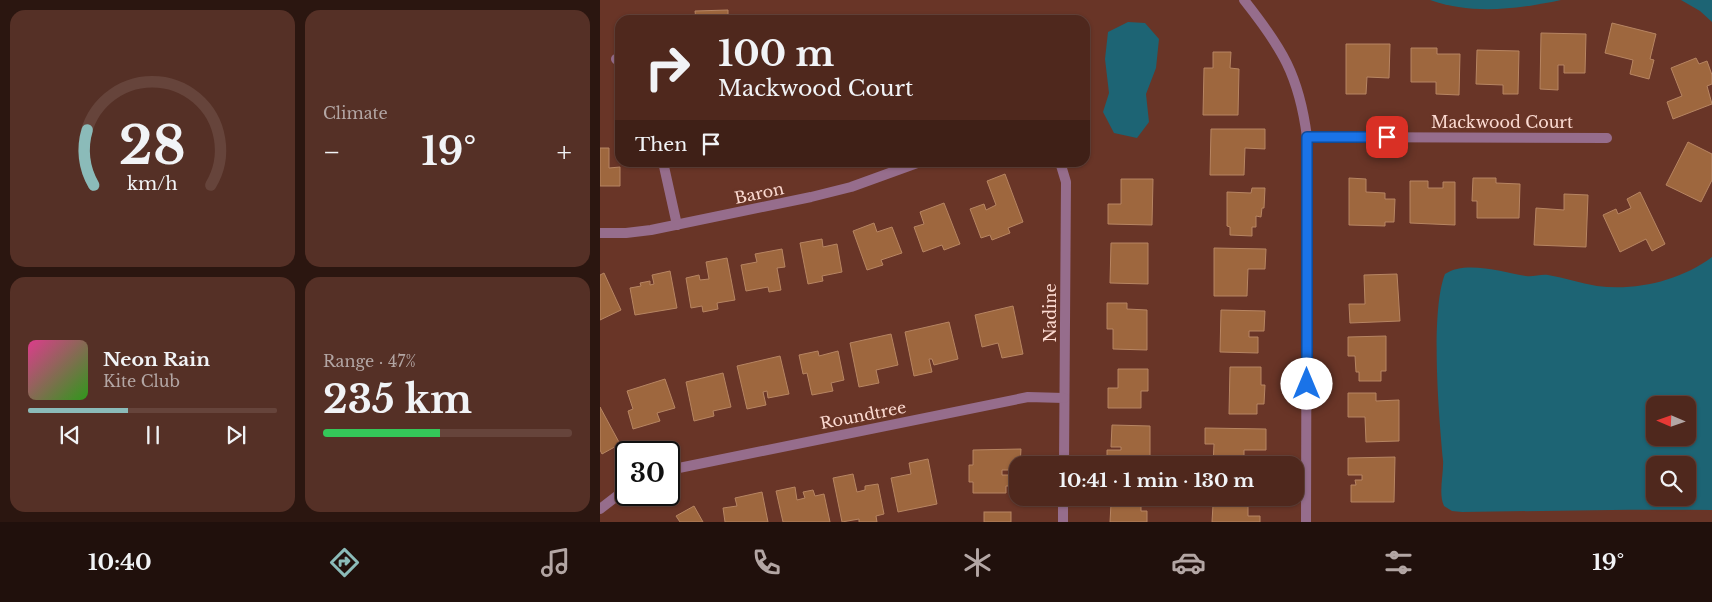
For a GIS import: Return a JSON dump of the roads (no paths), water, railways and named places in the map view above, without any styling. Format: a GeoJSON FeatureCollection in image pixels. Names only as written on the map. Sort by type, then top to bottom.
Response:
{"type":"FeatureCollection","features":[{"type":"Feature","properties":{"kind":"street"},"geometry":{"type":"LineString","coordinates":[[1244,0],[1276,41],[1291,70],[1303,108],[1307,137],[1306,522]]}},
{"type":"Feature","properties":{"kind":"street","name":"Mackwood Court"},"geometry":{"type":"LineString","coordinates":[[1307,137],[1607,138]]}},
{"type":"Feature","properties":{"kind":"street"},"geometry":{"type":"LineString","coordinates":[[664,167],[677,225]]}},
{"type":"Feature","properties":{"kind":"street","name":"Baron"},"geometry":{"type":"LineString","coordinates":[[600,233],[626,233],[677,225],[821,195],[905,167]]}},
{"type":"Feature","properties":{"kind":"street","name":"Nadine"},"geometry":{"type":"LineString","coordinates":[[1062,167],[1066,182],[1064,456]]}},
{"type":"Feature","properties":{"kind":"street","name":"Roundtree"},"geometry":{"type":"LineString","coordinates":[[680,468],[1028,397],[1064,398]]}},
{"type":"Feature","properties":{"kind":"street"},"geometry":{"type":"LineString","coordinates":[[600,509],[615,497]]}},
{"type":"Feature","properties":{"kind":"street"},"geometry":{"type":"LineString","coordinates":[[1063,506],[1063,522]]}},
{"type":"Feature","properties":{"kind":"water"},"geometry":{"type":"Polygon","coordinates":[[[1430,0],[1561,0],[1512,8],[1479,9],[1462,8],[1430,0]]]}},
{"type":"Feature","properties":{"kind":"water"},"geometry":{"type":"Polygon","coordinates":[[[1681,0],[1712,0],[1712,22],[1700,11],[1681,0]]]}},
{"type":"Feature","properties":{"kind":"water"},"geometry":{"type":"Polygon","coordinates":[[[1128,22],[1145,23],[1159,39],[1156,68],[1146,94],[1149,122],[1137,138],[1114,133],[1103,112],[1109,93],[1105,59],[1108,32],[1128,22]]]}},
{"type":"Feature","properties":{"kind":"water"},"geometry":{"type":"Polygon","coordinates":[[[1712,257],[1712,510],[1462,512],[1452,511],[1444,506],[1441,495],[1443,460],[1438,393],[1437,338],[1440,291],[1445,274],[1453,270],[1473,267],[1526,276],[1548,275],[1597,286],[1627,287],[1657,282],[1686,272],[1712,257]]]}}]}
